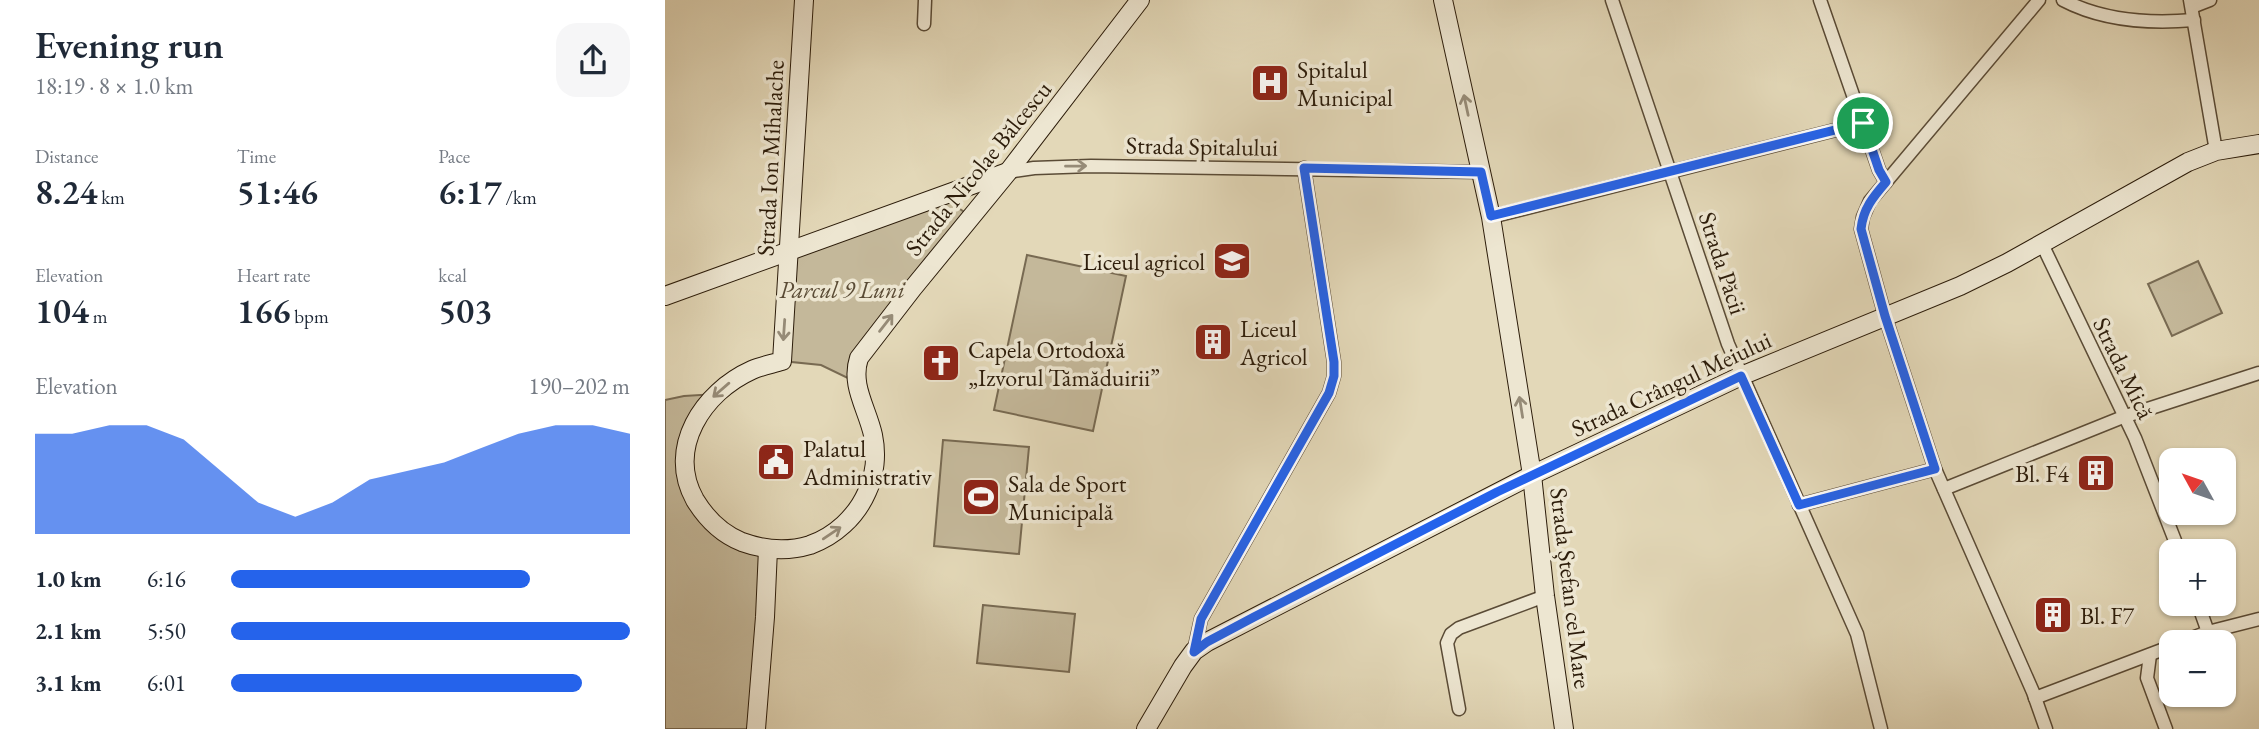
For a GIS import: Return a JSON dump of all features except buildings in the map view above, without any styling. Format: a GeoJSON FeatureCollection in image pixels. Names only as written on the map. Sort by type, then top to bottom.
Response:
{"type":"FeatureCollection","features":[{"type":"Feature","properties":{"kind":"street","name":"Strada Ion Mihalache"},"geometry":{"type":"LineString","coordinates":[[782,361],[804,0]]}},
{"type":"Feature","properties":{"kind":"street"},"geometry":{"type":"LineString","coordinates":[[924,24],[925,0]]}},
{"type":"Feature","properties":{"kind":"street","name":"Strada Nicolae Bălcescu"},"geometry":{"type":"LineString","coordinates":[[782,361],[753,369],[725,385],[695,419],[685,450],[687,480],[701,509],[711,521],[730,536],[768,549],[799,548],[827,537],[845,524],[859,507],[872,479],[875,450],[873,435],[856,382],[855,371],[859,358],[1008,172],[1140,0]]}},
{"type":"Feature","properties":{"kind":"street","name":"Strada Ștefan cel Mare"},"geometry":{"type":"LineString","coordinates":[[1443,0],[1491,216],[1532,475],[1545,596],[1564,729]]}},
{"type":"Feature","properties":{"kind":"street","name":"Strada Păcii"},"geometry":{"type":"LineString","coordinates":[[1612,0],[1728,344],[1857,634],[1881,729]]}},
{"type":"Feature","properties":{"kind":"street"},"geometry":{"type":"LineString","coordinates":[[1820,0],[1879,170],[1886,182]]}},
{"type":"Feature","properties":{"kind":"street"},"geometry":{"type":"LineString","coordinates":[[2039,0],[1870,201],[1861,229],[1885,316],[1935,469],[2046,729]]}},
{"type":"Feature","properties":{"kind":"street"},"geometry":{"type":"LineString","coordinates":[[2063,0],[2115,18],[2159,21],[2210,0]]}},
{"type":"Feature","properties":{"kind":"street"},"geometry":{"type":"LineString","coordinates":[[2192,9],[2216,151]]}},
{"type":"Feature","properties":{"kind":"street"},"geometry":{"type":"LineString","coordinates":[[1491,216],[1863,123]]}},
{"type":"Feature","properties":{"kind":"street","name":"Strada Crângul Meiului"},"geometry":{"type":"LineString","coordinates":[[1146,729],[1194,652],[1254,617],[1532,475],[1741,376],[1960,286],[2042,244],[2188,162],[2216,151],[2259,144]]}},
{"type":"Feature","properties":{"kind":"street","name":"Strada Spitalului"},"geometry":{"type":"LineString","coordinates":[[1008,172],[1034,168],[1091,166],[1481,172]]}},
{"type":"Feature","properties":{"kind":"street"},"geometry":{"type":"LineString","coordinates":[[1194,652],[1201,619],[1329,393],[1334,376],[1304,168]]}},
{"type":"Feature","properties":{"kind":"street"},"geometry":{"type":"LineString","coordinates":[[665,296],[1008,172]]}},
{"type":"Feature","properties":{"kind":"street","name":"Strada Mică"},"geometry":{"type":"LineString","coordinates":[[2042,244],[2135,438],[2174,539]]}},
{"type":"Feature","properties":{"kind":"street"},"geometry":{"type":"LineString","coordinates":[[1944,489],[2123,416],[2259,373]]}},
{"type":"Feature","properties":{"kind":"street"},"geometry":{"type":"LineString","coordinates":[[1799,505],[1935,469]]}},
{"type":"Feature","properties":{"kind":"street"},"geometry":{"type":"LineString","coordinates":[[756,729],[768,549]]}},
{"type":"Feature","properties":{"kind":"street"},"geometry":{"type":"LineString","coordinates":[[1459,709],[1447,643],[1451,634],[1459,628],[1545,596]]}},
{"type":"Feature","properties":{"kind":"street"},"geometry":{"type":"LineString","coordinates":[[2216,630],[2259,619]]}},
{"type":"Feature","properties":{"kind":"street"},"geometry":{"type":"LineString","coordinates":[[2035,698],[2159,651]]}},
{"type":"Feature","properties":{"kind":"street"},"geometry":{"type":"LineString","coordinates":[[2150,655],[2147,678],[2166,729]]}},
{"type":"Feature","properties":{"kind":"green space","name":"Parcul 9 Luni"},"geometry":{"type":"Polygon","coordinates":[[[941,196],[970,216],[859,358],[856,382],[821,365],[782,361],[790,250],[941,196]]]}},
{"type":"Feature","properties":{"kind":"green space"},"geometry":{"type":"Polygon","coordinates":[[[1027,255],[1126,276],[1093,431],[994,410],[1027,255]]]}},
{"type":"Feature","properties":{"kind":"green space"},"geometry":{"type":"Polygon","coordinates":[[[2198,261],[2222,313],[2172,336],[2148,284],[2198,261]]]}},
{"type":"Feature","properties":{"kind":"green space"},"geometry":{"type":"Polygon","coordinates":[[[716,394],[685,450],[701,509],[768,549],[748,729],[665,729],[665,400],[716,394]]]}},
{"type":"Feature","properties":{"kind":"green space","name":"Sala de Sport Municipală"},"geometry":{"type":"Polygon","coordinates":[[[943,440],[1029,447],[1019,554],[934,546],[943,440]]]}},
{"type":"Feature","properties":{"kind":"green space"},"geometry":{"type":"Polygon","coordinates":[[[983,605],[1075,614],[1069,672],[977,663],[983,605]]]}},
{"type":"Feature","properties":{"kind":"place","name":"Spitalul Municipal"},"geometry":{"type":"Point","coordinates":[1270,83]}},
{"type":"Feature","properties":{"kind":"place","name":"Liceul agricol"},"geometry":{"type":"Point","coordinates":[1232,261]}},
{"type":"Feature","properties":{"kind":"place","name":"Liceul Agricol"},"geometry":{"type":"Point","coordinates":[1213,342]}},
{"type":"Feature","properties":{"kind":"place","name":"Capela Ortodoxă „Izvorul Tămăduirii”"},"geometry":{"type":"Point","coordinates":[941,363]}},
{"type":"Feature","properties":{"kind":"place","name":"Palatul Administrativ"},"geometry":{"type":"Point","coordinates":[776,462]}},
{"type":"Feature","properties":{"kind":"place","name":"Bl. F4"},"geometry":{"type":"Point","coordinates":[2096,473]}},
{"type":"Feature","properties":{"kind":"place","name":"Sala de Sport Municipală"},"geometry":{"type":"Point","coordinates":[981,497]}},
{"type":"Feature","properties":{"kind":"place","name":"Bl. F7"},"geometry":{"type":"Point","coordinates":[2053,615]}},
{"type":"Feature","properties":{"kind":"route"},"geometry":{"type":"LineString","coordinates":[[1863,123],[1879,170],[1886,182],[1870,201],[1861,229],[1885,316],[1935,469],[1799,505],[1741,376],[1497,492],[1254,617],[1194,652],[1201,619],[1329,393],[1334,376],[1304,168],[1481,172],[1491,216],[1863,123]]}}]}
